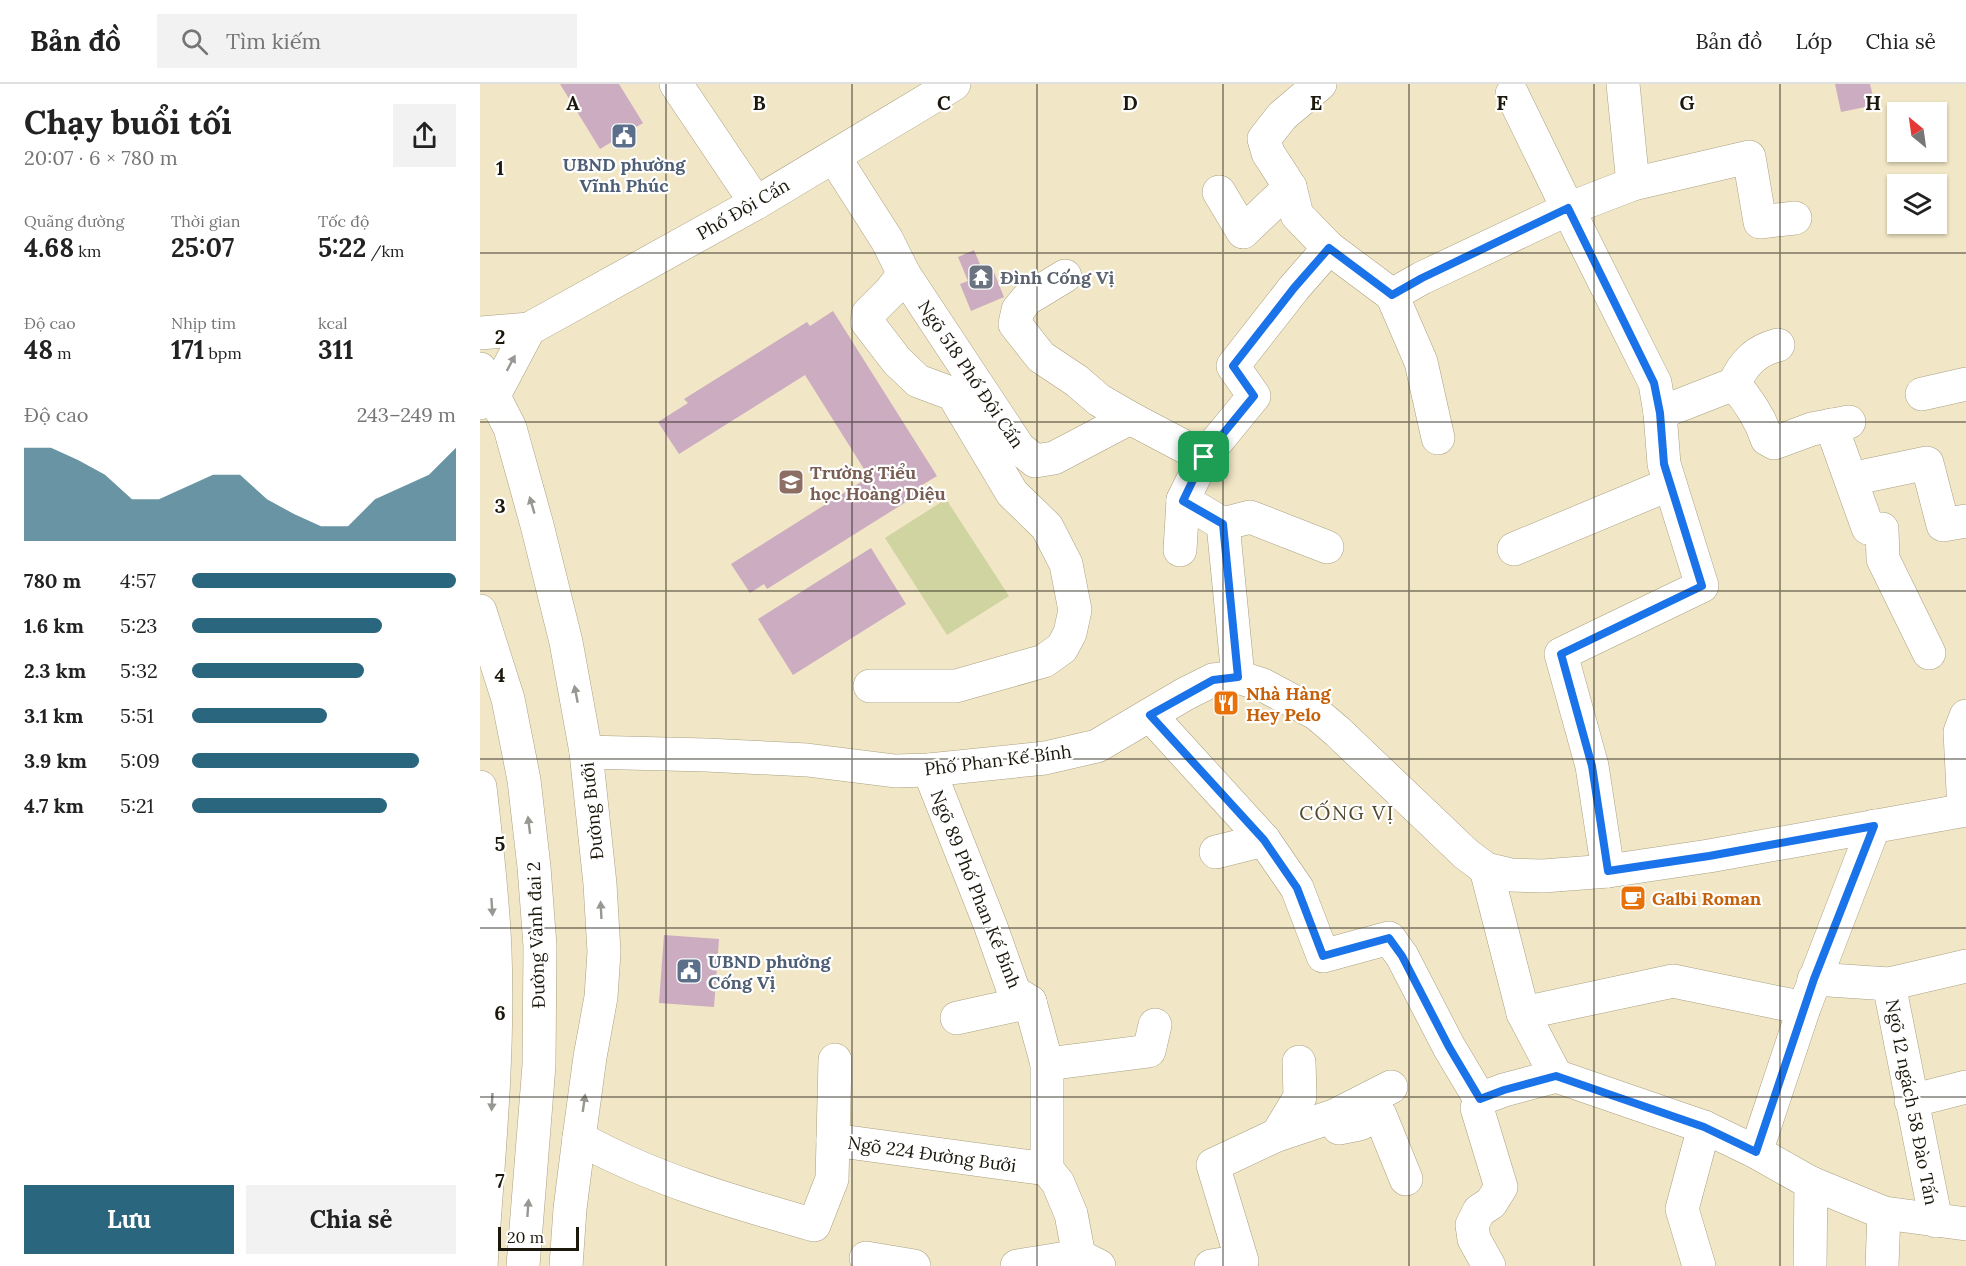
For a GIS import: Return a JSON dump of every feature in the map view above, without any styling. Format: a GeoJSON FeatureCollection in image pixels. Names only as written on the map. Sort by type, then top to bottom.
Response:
{"type":"FeatureCollection","features":[{"type":"Feature","properties":{"kind":"main road"},"geometry":{"type":"LineString","coordinates":[[676,84],[756,203]]}},
{"type":"Feature","properties":{"kind":"main road","name":"Phố Đội Cấn"},"geometry":{"type":"LineString","coordinates":[[480,333],[529,329],[756,203],[954,84]]}},
{"type":"Feature","properties":{"kind":"main road"},"geometry":{"type":"LineString","coordinates":[[1320,84],[1282,116],[1264,139],[1268,153],[1290,187],[1297,215],[1329,248],[1392,295],[1421,362],[1438,438]]}},
{"type":"Feature","properties":{"kind":"main road"},"geometry":{"type":"LineString","coordinates":[[1623,84],[1633,184]]}},
{"type":"Feature","properties":{"kind":"main road"},"geometry":{"type":"LineString","coordinates":[[1512,94],[1657,398],[1664,464],[1702,586],[1561,654],[1592,766],[1608,871]]}},
{"type":"Feature","properties":{"kind":"main road","name":"Ngõ 518 Phố Đội Cấn"},"geometry":{"type":"LineString","coordinates":[[834,157],[887,240],[904,274],[1019,448],[1035,462],[1053,458],[1130,418]]}},
{"type":"Feature","properties":{"kind":"main road"},"geometry":{"type":"LineString","coordinates":[[1392,295],[1422,278],[1568,208],[1633,184],[1749,157],[1760,222],[1795,218]]}},
{"type":"Feature","properties":{"kind":"main road"},"geometry":{"type":"LineString","coordinates":[[1219,192],[1243,232],[1290,187]]}},
{"type":"Feature","properties":{"kind":"main road"},"geometry":{"type":"LineString","coordinates":[[1180,550],[1183,501],[1204,457],[1254,396],[1233,366],[1294,288],[1329,248]]}},
{"type":"Feature","properties":{"kind":"main road"},"geometry":{"type":"LineString","coordinates":[[870,686],[956,686],[1044,661],[1062,648],[1070,633],[1075,610],[1066,564],[1047,527],[1012,493],[953,394],[918,381],[897,361],[867,322],[868,314],[904,274]]}},
{"type":"Feature","properties":{"kind":"main road"},"geometry":{"type":"LineString","coordinates":[[1065,276],[1027,299],[1018,310],[1015,324],[1041,357],[1077,381],[1099,400],[1204,457]]}},
{"type":"Feature","properties":{"kind":"main road"},"geometry":{"type":"LineString","coordinates":[[484,390],[529,329]]}},
{"type":"Feature","properties":{"kind":"main road"},"geometry":{"type":"LineString","coordinates":[[1734,384],[1740,371],[1752,356],[1778,345]]}},
{"type":"Feature","properties":{"kind":"main road"},"geometry":{"type":"LineString","coordinates":[[1657,398],[1734,384]]}},
{"type":"Feature","properties":{"kind":"main road"},"geometry":{"type":"LineString","coordinates":[[1734,384],[1752,404],[1767,439],[1774,443],[1812,429],[1840,424],[1851,479],[1868,528],[1882,530],[1883,559],[1929,653]]}},
{"type":"Feature","properties":{"kind":"main road"},"geometry":{"type":"LineString","coordinates":[[1922,394],[1966,384]]}},
{"type":"Feature","properties":{"kind":"main road","name":"Đường Bưởi"},"geometry":{"type":"LineString","coordinates":[[484,390],[510,428],[566,642],[586,752],[600,885],[604,952],[601,997],[579,1138],[566,1266]]}},
{"type":"Feature","properties":{"kind":"main road"},"geometry":{"type":"LineString","coordinates":[[1851,479],[1927,463],[1943,525],[1966,521]]}},
{"type":"Feature","properties":{"kind":"main road"},"geometry":{"type":"LineString","coordinates":[[1514,549],[1670,484]]}},
{"type":"Feature","properties":{"kind":"main road"},"geometry":{"type":"LineString","coordinates":[[1183,501],[1223,524],[1251,517],[1327,547]]}},
{"type":"Feature","properties":{"kind":"main road"},"geometry":{"type":"LineString","coordinates":[[1223,524],[1238,677]]}},
{"type":"Feature","properties":{"kind":"main road","name":"Đường Vành đai 2"},"geometry":{"type":"LineString","coordinates":[[480,611],[508,699],[524,780],[540,946],[539,1065],[523,1266]]}},
{"type":"Feature","properties":{"kind":"main road","name":"Phố Phan Kế Bính"},"geometry":{"type":"LineString","coordinates":[[586,752],[807,760],[895,771],[929,770],[1045,758],[1097,746],[1213,680],[1238,677],[1263,685],[1317,714],[1466,854],[1486,869],[1511,875],[1543,876],[1608,871],[1709,856],[1965,810]]}},
{"type":"Feature","properties":{"kind":"main road"},"geometry":{"type":"LineString","coordinates":[[1150,715],[1264,840],[1297,888],[1323,956],[1389,938],[1402,956],[1449,1047],[1480,1099],[1477,1108],[1500,1186],[1491,1203],[1479,1211],[1472,1225],[1474,1239],[1489,1266]]}},
{"type":"Feature","properties":{"kind":"main road"},"geometry":{"type":"LineString","coordinates":[[1965,810],[1960,732],[1966,716]]}},
{"type":"Feature","properties":{"kind":"main road","name":"Ngõ 89 Phố Phan Kế Bính"},"geometry":{"type":"LineString","coordinates":[[929,770],[1014,992],[1030,1002]]}},
{"type":"Feature","properties":{"kind":"main road"},"geometry":{"type":"LineString","coordinates":[[480,787],[489,860],[495,951],[495,1037],[481,1266]]}},
{"type":"Feature","properties":{"kind":"main road"},"geometry":{"type":"LineString","coordinates":[[1756,1152],[1809,993],[1874,826]]}},
{"type":"Feature","properties":{"kind":"main road"},"geometry":{"type":"LineString","coordinates":[[1216,852],[1264,840]]}},
{"type":"Feature","properties":{"kind":"main road"},"geometry":{"type":"LineString","coordinates":[[1486,869],[1523,1013],[1556,1076]]}},
{"type":"Feature","properties":{"kind":"main road"},"geometry":{"type":"LineString","coordinates":[[1523,1013],[1673,981],[1809,993],[1889,984],[1966,966]]}},
{"type":"Feature","properties":{"kind":"main road","name":"Ngõ 12 ngách 58 Đào Tấn"},"geometry":{"type":"LineString","coordinates":[[1889,984],[1911,1101],[1951,1222]]}},
{"type":"Feature","properties":{"kind":"main road"},"geometry":{"type":"LineString","coordinates":[[957,1018],[1030,1002],[1047,1064],[1047,1169],[1058,1183],[1089,1261],[1017,1266]]}},
{"type":"Feature","properties":{"kind":"main road"},"geometry":{"type":"LineString","coordinates":[[1047,1064],[1149,1051],[1155,1025]]}},
{"type":"Feature","properties":{"kind":"main road"},"geometry":{"type":"LineString","coordinates":[[832,1140],[834,1060]]}},
{"type":"Feature","properties":{"kind":"main road"},"geometry":{"type":"LineString","coordinates":[[1277,1135],[1300,1096],[1299,1062]]}},
{"type":"Feature","properties":{"kind":"main road"},"geometry":{"type":"LineString","coordinates":[[1480,1099],[1556,1076],[1704,1127],[1756,1152],[1811,1183],[1884,1213],[1951,1222]]}},
{"type":"Feature","properties":{"kind":"main road"},"geometry":{"type":"LineString","coordinates":[[1211,1266],[1242,1261],[1213,1165],[1277,1135],[1334,1116],[1391,1087]]}},
{"type":"Feature","properties":{"kind":"main road"},"geometry":{"type":"LineString","coordinates":[[1911,1101],[1966,1087]]}},
{"type":"Feature","properties":{"kind":"main road"},"geometry":{"type":"LineString","coordinates":[[1334,1116],[1338,1128],[1359,1124],[1380,1115],[1406,1179]]}},
{"type":"Feature","properties":{"kind":"main road"},"geometry":{"type":"LineString","coordinates":[[1699,1266],[1683,1209],[1704,1127]]}},
{"type":"Feature","properties":{"kind":"main road","name":"Ngõ 224 Đường Bưởi"},"geometry":{"type":"LineString","coordinates":[[579,1138],[600,1150],[710,1195],[814,1225],[832,1179],[832,1140],[1047,1169]]}},
{"type":"Feature","properties":{"kind":"main road"},"geometry":{"type":"LineString","coordinates":[[1810,1266],[1811,1183]]}},
{"type":"Feature","properties":{"kind":"main road"},"geometry":{"type":"LineString","coordinates":[[1882,1266],[1884,1213]]}},
{"type":"Feature","properties":{"kind":"main road"},"geometry":{"type":"LineString","coordinates":[[866,1258],[914,1266]]}},
{"type":"Feature","properties":{"kind":"green space"},"geometry":{"type":"Polygon","coordinates":[[[946,499],[1009,596],[947,635],[885,538],[946,499]]]}},
{"type":"Feature","properties":{"kind":"building"},"geometry":{"type":"Polygon","coordinates":[[[560,84],[619,84],[643,123],[600,149],[560,84]]]}},
{"type":"Feature","properties":{"kind":"building"},"geometry":{"type":"Polygon","coordinates":[[[1835,84],[1870,84],[1875,105],[1841,112],[1835,84]]]}},
{"type":"Feature","properties":{"kind":"building","name":"Đình Cống Vị"},"geometry":{"type":"Polygon","coordinates":[[[974,250],[984,274],[993,270],[1004,297],[971,311],[960,284],[968,281],[958,257],[974,250]]]}},
{"type":"Feature","properties":{"kind":"building"},"geometry":{"type":"Polygon","coordinates":[[[833,311],[937,476],[922,485],[925,490],[767,589],[764,584],[750,593],[731,564],[869,477],[805,375],[679,454],[658,422],[688,403],[684,399],[807,322],[810,326],[833,311]]]}},
{"type":"Feature","properties":{"kind":"building"},"geometry":{"type":"Polygon","coordinates":[[[871,548],[906,604],[793,675],[758,619],[871,548]]]}},
{"type":"Feature","properties":{"kind":"building","name":"UBND phường Cống Vị"},"geometry":{"type":"Polygon","coordinates":[[[664,935],[719,939],[714,1007],[659,1003],[664,935]]]}},
{"type":"Feature","properties":{"kind":"place","name":"UBND phường Vĩnh Phúc"},"geometry":{"type":"Point","coordinates":[624,136]}},
{"type":"Feature","properties":{"kind":"place","name":"Đình Cống Vị"},"geometry":{"type":"Point","coordinates":[981,277]}},
{"type":"Feature","properties":{"kind":"place","name":"Trường Tiểu học Hoàng Diệu"},"geometry":{"type":"Point","coordinates":[791,482]}},
{"type":"Feature","properties":{"kind":"place","name":"Nhà Hàng Hey Pelo"},"geometry":{"type":"Point","coordinates":[1226,703]}},
{"type":"Feature","properties":{"kind":"place","name":"Galbi Roman"},"geometry":{"type":"Point","coordinates":[1633,898]}},
{"type":"Feature","properties":{"kind":"place","name":"UBND phường Cống Vị"},"geometry":{"type":"Point","coordinates":[689,971]}},
{"type":"Feature","properties":{"kind":"district","name":"CỐNG VỊ"},"geometry":{"type":"Point","coordinates":[1347,812]}},
{"type":"Feature","properties":{"kind":"route"},"geometry":{"type":"LineString","coordinates":[[1568,208],[1654,383],[1660,413],[1664,464],[1702,586],[1561,654],[1592,766],[1608,871],[1709,856],[1874,826],[1814,979],[1756,1152],[1704,1127],[1556,1076],[1480,1099],[1449,1047],[1402,956],[1389,938],[1323,956],[1297,888],[1264,840],[1150,715],[1213,680],[1238,677],[1223,524],[1183,501],[1204,457],[1254,396],[1233,366],[1294,288],[1329,248],[1392,295],[1422,278],[1568,208]]}}]}
